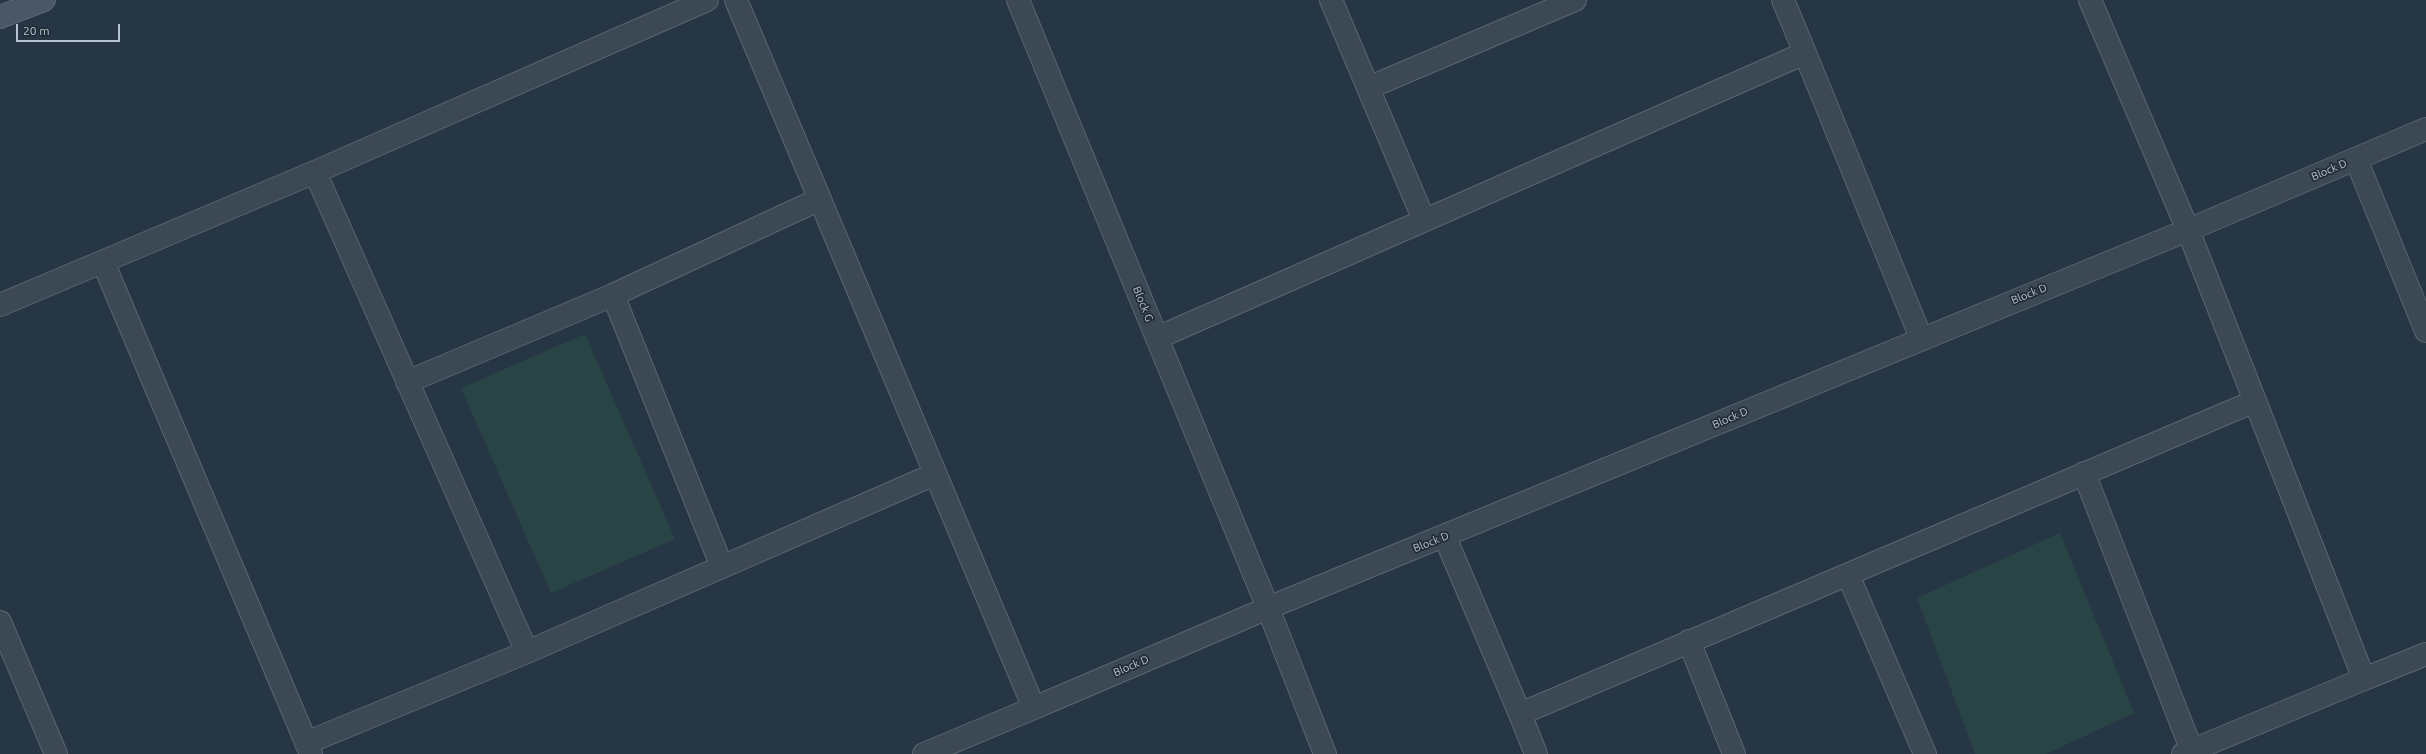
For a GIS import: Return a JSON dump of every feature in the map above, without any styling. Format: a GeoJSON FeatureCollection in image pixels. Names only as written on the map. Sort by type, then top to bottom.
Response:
{"type":"FeatureCollection","features":[{"type":"Feature","properties":{"kind":"street"},"geometry":{"type":"LineString","coordinates":[[0,17],[44,0]]}},
{"type":"Feature","properties":{"kind":"street"},"geometry":{"type":"LineString","coordinates":[[0,306],[315,172],[708,0]]}},
{"type":"Feature","properties":{"kind":"street"},"geometry":{"type":"LineString","coordinates":[[736,0],[934,474],[1034,708]]}},
{"type":"Feature","properties":{"kind":"street","name":"Block G"},"geometry":{"type":"LineString","coordinates":[[1018,0],[1268,608],[1325,754]]}},
{"type":"Feature","properties":{"kind":"street"},"geometry":{"type":"LineString","coordinates":[[1331,0],[1424,220]]}},
{"type":"Feature","properties":{"kind":"street"},"geometry":{"type":"LineString","coordinates":[[1368,88],[1575,0]]}},
{"type":"Feature","properties":{"kind":"street"},"geometry":{"type":"LineString","coordinates":[[1783,0],[1921,338]]}},
{"type":"Feature","properties":{"kind":"street"},"geometry":{"type":"LineString","coordinates":[[2096,2],[2188,230],[2364,679]]}},
{"type":"Feature","properties":{"kind":"street"},"geometry":{"type":"LineString","coordinates":[[1157,338],[1805,53]]}},
{"type":"Feature","properties":{"kind":"street","name":"Block D"},"geometry":{"type":"LineString","coordinates":[[924,754],[1268,608],[1445,537],[1921,338],[2188,230],[2426,129]]}},
{"type":"Feature","properties":{"kind":"street"},"geometry":{"type":"LineString","coordinates":[[2356,159],[2426,331]]}},
{"type":"Feature","properties":{"kind":"street"},"geometry":{"type":"LineString","coordinates":[[315,172],[526,652]]}},
{"type":"Feature","properties":{"kind":"street"},"geometry":{"type":"LineString","coordinates":[[407,382],[613,295],[820,199]]}},
{"type":"Feature","properties":{"kind":"street"},"geometry":{"type":"LineString","coordinates":[[103,262],[309,749],[526,652],[934,474]]}},
{"type":"Feature","properties":{"kind":"street"},"geometry":{"type":"LineString","coordinates":[[613,295],[722,567]]}},
{"type":"Feature","properties":{"kind":"street"},"geometry":{"type":"LineString","coordinates":[[1520,714],[1688,641],[1848,575],[2255,401]]}},
{"type":"Feature","properties":{"kind":"street"},"geometry":{"type":"LineString","coordinates":[[2084,473],[2188,752],[2426,654]]}},
{"type":"Feature","properties":{"kind":"street"},"geometry":{"type":"LineString","coordinates":[[1445,537],[1536,754]]}},
{"type":"Feature","properties":{"kind":"street"},"geometry":{"type":"LineString","coordinates":[[1848,575],[1925,754]]}},
{"type":"Feature","properties":{"kind":"street"},"geometry":{"type":"LineString","coordinates":[[0,622],[56,754]]}},
{"type":"Feature","properties":{"kind":"street"},"geometry":{"type":"LineString","coordinates":[[1688,641],[1734,754]]}},
{"type":"Feature","properties":{"kind":"green space"},"geometry":{"type":"Polygon","coordinates":[[[585,334],[675,539],[551,593],[461,388],[585,334]]]}},
{"type":"Feature","properties":{"kind":"green space"},"geometry":{"type":"Polygon","coordinates":[[[2060,533],[2134,713],[2046,754],[1975,754],[1917,598],[2060,533]]]}}]}
